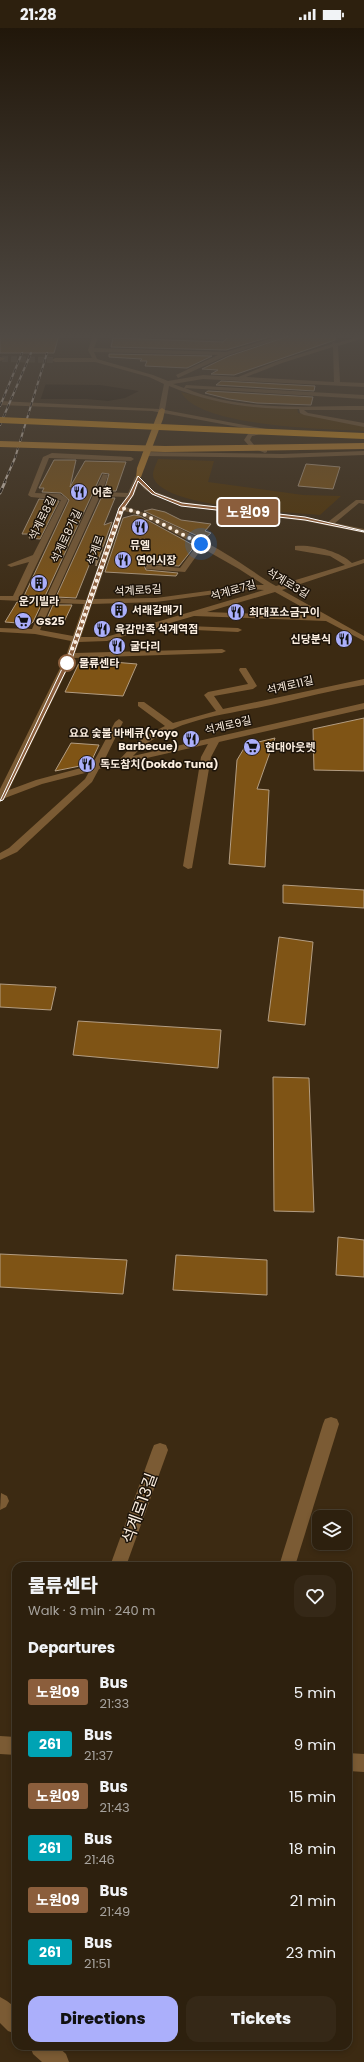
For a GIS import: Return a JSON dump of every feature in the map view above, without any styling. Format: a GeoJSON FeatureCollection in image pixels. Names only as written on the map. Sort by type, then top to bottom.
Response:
{"type":"FeatureCollection","features":[{"type":"Feature","properties":{"kind":"highway"},"geometry":{"type":"LineString","coordinates":[[105,430],[364,442]]}},
{"type":"Feature","properties":{"kind":"highway"},"geometry":{"type":"LineString","coordinates":[[226,430],[364,436]]}},
{"type":"Feature","properties":{"kind":"main road","name":"석계로"},"geometry":{"type":"LineString","coordinates":[[138,477],[145,454],[156,430]]}},
{"type":"Feature","properties":{"kind":"main road"},"geometry":{"type":"LineString","coordinates":[[0,440],[200,446],[364,442]]}},
{"type":"Feature","properties":{"kind":"main road"},"geometry":{"type":"LineString","coordinates":[[0,444],[165,449],[364,446]]}},
{"type":"Feature","properties":{"kind":"street"},"geometry":{"type":"LineString","coordinates":[[266,430],[275,432]]}},
{"type":"Feature","properties":{"kind":"street"},"geometry":{"type":"LineString","coordinates":[[282,456],[252,446],[247,440],[250,435],[275,432],[364,436]]}},
{"type":"Feature","properties":{"kind":"street"},"geometry":{"type":"LineString","coordinates":[[145,454],[282,456],[364,453]]}},
{"type":"Feature","properties":{"kind":"street","name":"석계로8길"},"geometry":{"type":"LineString","coordinates":[[16,599],[35,557],[65,499],[60,496],[31,495],[36,479],[47,456],[131,459]]}},
{"type":"Feature","properties":{"kind":"street","name":"석계로8가길"},"geometry":{"type":"LineString","coordinates":[[35,631],[98,494],[105,475]]}},
{"type":"Feature","properties":{"kind":"street"},"geometry":{"type":"LineString","coordinates":[[138,477],[146,488],[154,494],[181,504],[331,523],[364,531]]}},
{"type":"Feature","properties":{"kind":"street","name":"석계로"},"geometry":{"type":"LineString","coordinates":[[1,798],[70,656],[122,508],[131,495],[138,477]]}},
{"type":"Feature","properties":{"kind":"street"},"geometry":{"type":"LineString","coordinates":[[98,494],[131,495]]}},
{"type":"Feature","properties":{"kind":"street"},"geometry":{"type":"LineString","coordinates":[[331,523],[358,501],[364,502]]}},
{"type":"Feature","properties":{"kind":"street","name":"석계로3길"},"geometry":{"type":"LineString","coordinates":[[122,508],[143,514],[201,544],[327,619],[364,639]]}},
{"type":"Feature","properties":{"kind":"street"},"geometry":{"type":"LineString","coordinates":[[149,567],[182,570],[201,544]]}},
{"type":"Feature","properties":{"kind":"street"},"geometry":{"type":"LineString","coordinates":[[298,548],[324,552],[347,561],[350,565]]}},
{"type":"Feature","properties":{"kind":"street","name":"석계로8길"},"geometry":{"type":"LineString","coordinates":[[11,565],[35,557]]}},
{"type":"Feature","properties":{"kind":"street","name":"석계로7길"},"geometry":{"type":"LineString","coordinates":[[0,630],[35,631],[76,640],[94,641],[107,639],[190,613],[276,589],[364,561]]}},
{"type":"Feature","properties":{"kind":"street","name":"석계로5길"},"geometry":{"type":"LineString","coordinates":[[0,598],[88,602],[156,600],[252,587],[276,589]]}},
{"type":"Feature","properties":{"kind":"street","name":"석계로7길"},"geometry":{"type":"LineString","coordinates":[[190,613],[327,619]]}},
{"type":"Feature","properties":{"kind":"street","name":"석계로7길"},"geometry":{"type":"LineString","coordinates":[[146,627],[238,630]]}},
{"type":"Feature","properties":{"kind":"street"},"geometry":{"type":"LineString","coordinates":[[70,656],[222,651]]}},
{"type":"Feature","properties":{"kind":"street","name":"석계로11길"},"geometry":{"type":"LineString","coordinates":[[221,712],[208,695],[253,686],[243,670]]}},
{"type":"Feature","properties":{"kind":"street","name":"석계로11길"},"geometry":{"type":"LineString","coordinates":[[123,761],[131,750],[171,726],[221,712],[364,682]]}},
{"type":"Feature","properties":{"kind":"street"},"geometry":{"type":"LineString","coordinates":[[142,704],[171,726]]}},
{"type":"Feature","properties":{"kind":"street","name":"석계로9길"},"geometry":{"type":"LineString","coordinates":[[1,798],[39,782],[96,767],[364,706]]}},
{"type":"Feature","properties":{"kind":"street"},"geometry":{"type":"LineString","coordinates":[[0,858],[13,850],[89,780],[119,722]]}},
{"type":"Feature","properties":{"kind":"street"},"geometry":{"type":"LineString","coordinates":[[188,866],[206,757],[215,740]]}},
{"type":"Feature","properties":{"kind":"street"},"geometry":{"type":"LineString","coordinates":[[288,1562],[331,1424]]}},
{"type":"Feature","properties":{"kind":"street","name":"석계로13길"},"geometry":{"type":"LineString","coordinates":[[119,1562],[160,1450]]}},
{"type":"Feature","properties":{"kind":"street"},"geometry":{"type":"LineString","coordinates":[[0,1745],[12,1746]]}},
{"type":"Feature","properties":{"kind":"street"},"geometry":{"type":"LineString","coordinates":[[352,1762],[364,1763]]}},
{"type":"Feature","properties":{"kind":"street"},"geometry":{"type":"LineString","coordinates":[[0,2008],[12,2019]]}},
{"type":"Feature","properties":{"kind":"street"},"geometry":{"type":"LineString","coordinates":[[45,2050],[58,2062]]}},
{"type":"Feature","properties":{"kind":"shaded area"},"geometry":{"type":"Polygon","coordinates":[[[341,430],[364,430],[364,431],[341,430]]]}},
{"type":"Feature","properties":{"kind":"shaded area"},"geometry":{"type":"Polygon","coordinates":[[[158,459],[214,461],[208,482],[303,495],[341,496],[320,515],[230,507],[204,502],[181,496],[164,489],[153,477],[158,459]]]}},
{"type":"Feature","properties":{"kind":"building"},"geometry":{"type":"Polygon","coordinates":[[[54,460],[76,460],[70,487],[85,461],[126,462],[116,491],[104,491],[109,474],[102,473],[45,596],[24,596],[69,500],[61,493],[42,492],[44,488],[39,488],[54,460]]]}},
{"type":"Feature","properties":{"kind":"building"},"geometry":{"type":"Polygon","coordinates":[[[306,464],[340,467],[333,489],[298,486],[306,464]]]}},
{"type":"Feature","properties":{"kind":"building"},"geometry":{"type":"Polygon","coordinates":[[[101,498],[115,498],[104,525],[112,522],[96,566],[96,548],[76,598],[56,597],[101,498]]]}},
{"type":"Feature","properties":{"kind":"building"},"geometry":{"type":"Polygon","coordinates":[[[39,499],[59,501],[40,539],[29,538],[31,534],[22,534],[39,499]]]}},
{"type":"Feature","properties":{"kind":"building"},"geometry":{"type":"Polygon","coordinates":[[[152,509],[165,512],[181,520],[211,524],[205,531],[211,533],[204,539],[144,511],[152,509]]]}},
{"type":"Feature","properties":{"kind":"building"},"geometry":{"type":"Polygon","coordinates":[[[134,515],[140,516],[195,546],[179,566],[144,565],[146,570],[178,573],[176,576],[105,572],[123,518],[134,515]]]}},
{"type":"Feature","properties":{"kind":"building"},"geometry":{"type":"Polygon","coordinates":[[[17,602],[42,603],[31,624],[5,622],[17,602]]]}},
{"type":"Feature","properties":{"kind":"building"},"geometry":{"type":"Polygon","coordinates":[[[53,605],[72,605],[63,624],[45,623],[53,605]]]}},
{"type":"Feature","properties":{"kind":"building"},"geometry":{"type":"Polygon","coordinates":[[[101,661],[137,664],[123,696],[65,692],[79,663],[99,665],[101,661]]]}},
{"type":"Feature","properties":{"kind":"building"},"geometry":{"type":"Polygon","coordinates":[[[364,718],[364,771],[314,770],[313,729],[364,718]]]}},
{"type":"Feature","properties":{"kind":"building"},"geometry":{"type":"Polygon","coordinates":[[[275,738],[257,789],[269,790],[265,867],[229,864],[237,760],[246,745],[275,738]]]}},
{"type":"Feature","properties":{"kind":"building"},"geometry":{"type":"Polygon","coordinates":[[[71,743],[99,745],[90,764],[55,771],[71,743]]]}},
{"type":"Feature","properties":{"kind":"building"},"geometry":{"type":"Polygon","coordinates":[[[283,885],[364,890],[364,908],[283,903],[283,885]]]}},
{"type":"Feature","properties":{"kind":"building"},"geometry":{"type":"Polygon","coordinates":[[[279,937],[313,942],[305,1025],[268,1021],[279,937]]]}},
{"type":"Feature","properties":{"kind":"building"},"geometry":{"type":"Polygon","coordinates":[[[0,984],[56,987],[51,1010],[0,1007],[0,984]]]}},
{"type":"Feature","properties":{"kind":"building"},"geometry":{"type":"Polygon","coordinates":[[[78,1021],[221,1030],[218,1068],[73,1055],[78,1021]]]}},
{"type":"Feature","properties":{"kind":"building"},"geometry":{"type":"Polygon","coordinates":[[[273,1077],[309,1078],[314,1212],[274,1211],[273,1077]]]}},
{"type":"Feature","properties":{"kind":"building"},"geometry":{"type":"Polygon","coordinates":[[[338,1237],[364,1240],[364,1277],[336,1275],[338,1237]]]}},
{"type":"Feature","properties":{"kind":"building"},"geometry":{"type":"Polygon","coordinates":[[[0,1254],[127,1260],[123,1294],[0,1287],[0,1254]]]}},
{"type":"Feature","properties":{"kind":"building"},"geometry":{"type":"Polygon","coordinates":[[[176,1255],[267,1260],[267,1295],[173,1290],[176,1255]]]}},
{"type":"Feature","properties":{"kind":"railway"},"geometry":{"type":"LineString","coordinates":[[4,483],[15,458],[24,430]]}},
{"type":"Feature","properties":{"kind":"railway"},"geometry":{"type":"LineString","coordinates":[[0,493],[5,482]]}},
{"type":"Feature","properties":{"kind":"bus line","name":"노원09"},"geometry":{"type":"LineString","coordinates":[[0,800],[70,656],[122,508],[131,495],[138,477],[146,488],[154,494],[181,504],[209,509],[305,519],[331,523],[364,531]]}},
{"type":"Feature","properties":{"kind":"place","name":"어촌"},"geometry":{"type":"Point","coordinates":[79,492]}},
{"type":"Feature","properties":{"kind":"place","name":"뮤엘"},"geometry":{"type":"Point","coordinates":[140,527]}},
{"type":"Feature","properties":{"kind":"place","name":"연어시장"},"geometry":{"type":"Point","coordinates":[123,560]}},
{"type":"Feature","properties":{"kind":"place","name":"운기빌라"},"geometry":{"type":"Point","coordinates":[39,583]}},
{"type":"Feature","properties":{"kind":"place","name":"서래갈매기"},"geometry":{"type":"Point","coordinates":[119,610]}},
{"type":"Feature","properties":{"kind":"place","name":"최대포소금구이"},"geometry":{"type":"Point","coordinates":[236,612]}},
{"type":"Feature","properties":{"kind":"place","name":"GS25"},"geometry":{"type":"Point","coordinates":[23,621]}},
{"type":"Feature","properties":{"kind":"place","name":"육감만족 석계역점"},"geometry":{"type":"Point","coordinates":[102,629]}},
{"type":"Feature","properties":{"kind":"place","name":"신당분식"},"geometry":{"type":"Point","coordinates":[344,639]}},
{"type":"Feature","properties":{"kind":"place","name":"굴다리"},"geometry":{"type":"Point","coordinates":[117,646]}},
{"type":"Feature","properties":{"kind":"place","name":"물류센타"},"geometry":{"type":"Point","coordinates":[67,663]}},
{"type":"Feature","properties":{"kind":"place","name":"요요 숯불 바베큐(Yoyo Barbecue)"},"geometry":{"type":"Point","coordinates":[191,739]}},
{"type":"Feature","properties":{"kind":"place","name":"현대아웃렛"},"geometry":{"type":"Point","coordinates":[252,747]}},
{"type":"Feature","properties":{"kind":"place","name":"독도참치(Dokdo Tuna)"},"geometry":{"type":"Point","coordinates":[87,764]}},
{"type":"Feature","properties":{"kind":"route"},"geometry":{"type":"LineString","coordinates":[[67,663],[64,669],[84,618],[88,602],[122,508],[143,514],[201,544]]}}]}
